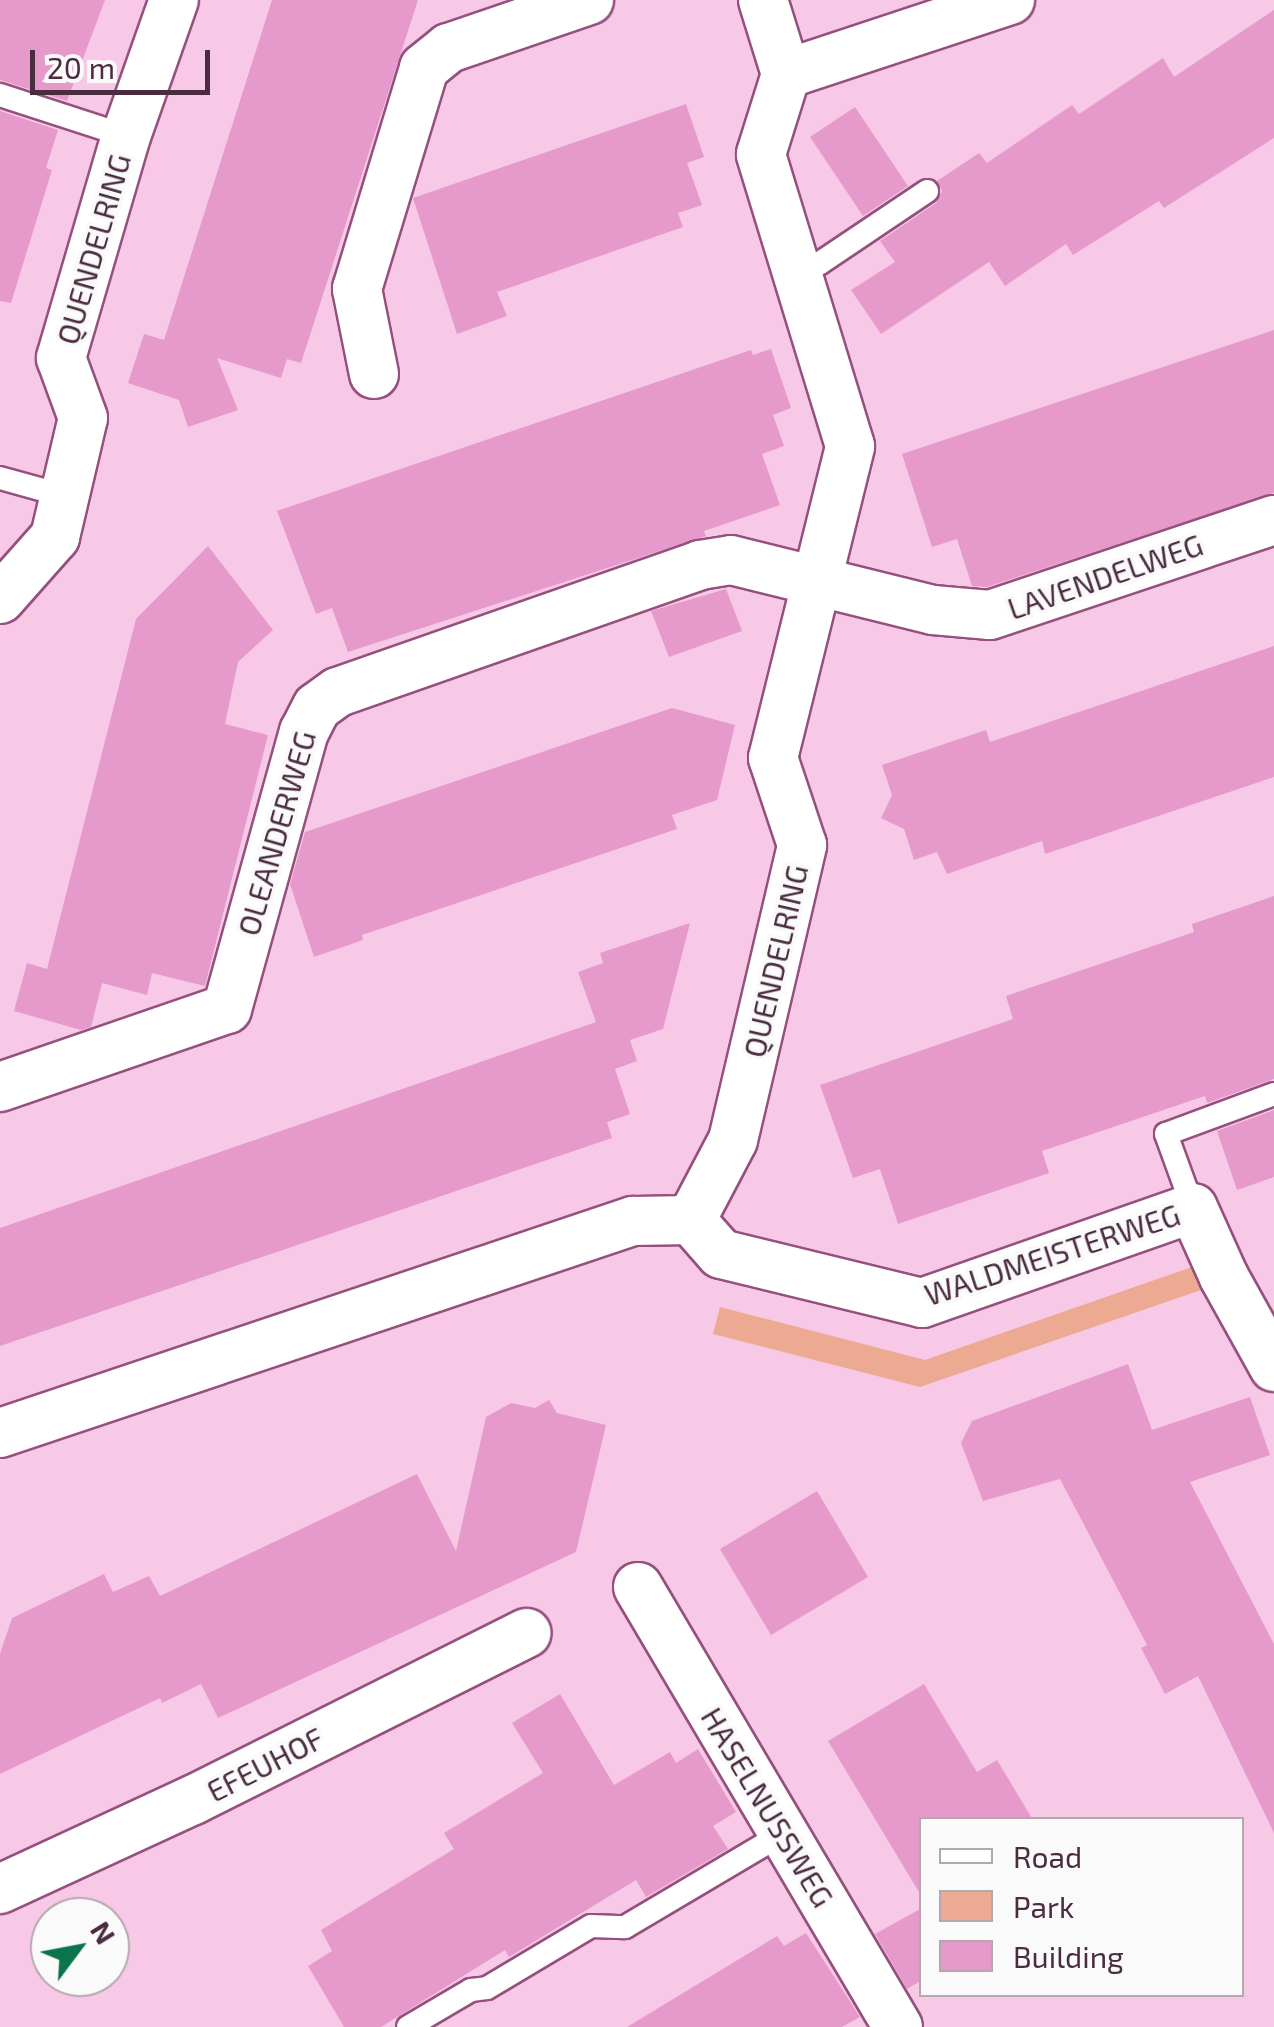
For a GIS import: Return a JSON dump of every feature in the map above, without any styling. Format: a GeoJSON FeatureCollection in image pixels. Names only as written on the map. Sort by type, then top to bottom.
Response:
{"type":"FeatureCollection","features":[{"type":"Feature","properties":{"kind":"street","name":"QUENDELRING"},"geometry":{"type":"LineString","coordinates":[[0,599],[55,537],[83,418],[61,358],[126,136],[174,0]]}},
{"type":"Feature","properties":{"kind":"street"},"geometry":{"type":"LineString","coordinates":[[374,374],[358,290],[424,68],[449,48],[589,0]]}},
{"type":"Feature","properties":{"kind":"street"},"geometry":{"type":"LineString","coordinates":[[763,0],[786,74],[1010,0]]}},
{"type":"Feature","properties":{"kind":"street","name":"QUENDELRING"},"geometry":{"type":"LineString","coordinates":[[691,1220],[733,1140],[802,844],[773,758],[850,446],[761,154],[786,74]]}},
{"type":"Feature","properties":{"kind":"street","name":"LAVENDELWEG"},"geometry":{"type":"LineString","coordinates":[[817,580],[933,610],[990,615],[1274,520]]}},
{"type":"Feature","properties":{"kind":"street","name":"OLEANDERWEG"},"geometry":{"type":"LineString","coordinates":[[0,1087],[226,1009],[304,732],[317,708],[336,692],[700,565],[731,560],[817,580]]}},
{"type":"Feature","properties":{"kind":"street"},"geometry":{"type":"LineString","coordinates":[[1193,1208],[1224,1278],[1274,1367]]}},
{"type":"Feature","properties":{"kind":"street","name":"WALDMEISTERWEG"},"geometry":{"type":"LineString","coordinates":[[691,1220],[721,1254],[922,1303],[1193,1208]]}},
{"type":"Feature","properties":{"kind":"street"},"geometry":{"type":"LineString","coordinates":[[0,1433],[633,1221],[691,1220]]}},
{"type":"Feature","properties":{"kind":"street","name":"HASELNUSSWEG"},"geometry":{"type":"LineString","coordinates":[[638,1586],[898,2027]]}},
{"type":"Feature","properties":{"kind":"street","name":"EFEUHOF"},"geometry":{"type":"LineString","coordinates":[[0,1888],[193,1800],[528,1633]]}},
{"type":"Feature","properties":{"kind":"lane"},"geometry":{"type":"LineString","coordinates":[[0,95],[126,136]]}},
{"type":"Feature","properties":{"kind":"lane"},"geometry":{"type":"LineString","coordinates":[[796,270],[820,262],[927,191]]}},
{"type":"Feature","properties":{"kind":"lane"},"geometry":{"type":"LineString","coordinates":[[0,478],[64,496]]}},
{"type":"Feature","properties":{"kind":"lane"},"geometry":{"type":"LineString","coordinates":[[1193,1208],[1166,1134],[1274,1094]]}},
{"type":"Feature","properties":{"kind":"lane"},"geometry":{"type":"LineString","coordinates":[[408,2027],[470,1990],[487,1988],[591,1926],[625,1927],[784,1833]]}},
{"type":"Feature","properties":{"kind":"green space"},"geometry":{"type":"Polygon","coordinates":[[[1192,1267],[1201,1290],[920,1387],[713,1334],[720,1307],[925,1360],[1192,1267]]]}},
{"type":"Feature","properties":{"kind":"building"},"geometry":{"type":"Polygon","coordinates":[[[0,0],[105,0],[67,101],[0,80],[0,0]]]}},
{"type":"Feature","properties":{"kind":"building"},"geometry":{"type":"Polygon","coordinates":[[[272,0],[418,0],[301,363],[287,359],[281,378],[217,358],[238,410],[188,427],[179,400],[128,383],[144,334],[164,340],[272,0]]]}},
{"type":"Feature","properties":{"kind":"building"},"geometry":{"type":"Polygon","coordinates":[[[1274,10],[1274,138],[1164,208],[1159,201],[1073,255],[1066,244],[1005,286],[989,262],[881,334],[851,290],[895,262],[880,241],[936,203],[942,191],[937,181],[979,153],[987,163],[1072,105],[1079,114],[1163,58],[1174,77],[1274,10]]]}},
{"type":"Feature","properties":{"kind":"building"},"geometry":{"type":"Polygon","coordinates":[[[686,104],[704,157],[687,163],[702,205],[678,213],[683,227],[497,292],[507,316],[457,334],[413,198],[686,104]]]}},
{"type":"Feature","properties":{"kind":"building"},"geometry":{"type":"Polygon","coordinates":[[[855,107],[908,186],[863,216],[810,137],[855,107]]]}},
{"type":"Feature","properties":{"kind":"building"},"geometry":{"type":"Polygon","coordinates":[[[0,111],[58,130],[46,168],[52,170],[11,303],[0,301],[0,111]]]}},
{"type":"Feature","properties":{"kind":"building"},"geometry":{"type":"Polygon","coordinates":[[[1274,330],[1274,493],[987,587],[972,586],[957,539],[932,547],[902,454],[1274,330]]]}},
{"type":"Feature","properties":{"kind":"building"},"geometry":{"type":"Polygon","coordinates":[[[771,349],[791,408],[773,415],[784,446],[762,454],[780,505],[704,531],[706,536],[348,652],[332,608],[316,614],[277,511],[751,350],[753,355],[771,349]]]}},
{"type":"Feature","properties":{"kind":"building"},"geometry":{"type":"Polygon","coordinates":[[[208,546],[273,630],[238,662],[225,724],[268,735],[205,986],[152,973],[147,995],[102,983],[91,1027],[81,1030],[14,1011],[27,963],[47,969],[136,619],[208,546]]]}},
{"type":"Feature","properties":{"kind":"building"},"geometry":{"type":"Polygon","coordinates":[[[726,589],[742,631],[669,657],[651,611],[726,589]]]}},
{"type":"Feature","properties":{"kind":"building"},"geometry":{"type":"Polygon","coordinates":[[[1274,646],[1274,777],[1045,854],[1042,841],[947,874],[937,852],[914,860],[904,829],[881,818],[892,795],[882,765],[986,730],[990,742],[1274,646]]]}},
{"type":"Feature","properties":{"kind":"building"},"geometry":{"type":"Polygon","coordinates":[[[672,708],[735,725],[717,800],[672,815],[677,829],[362,935],[363,940],[314,957],[290,884],[305,832],[672,708]]]}},
{"type":"Feature","properties":{"kind":"building"},"geometry":{"type":"Polygon","coordinates":[[[1274,896],[1274,1079],[1207,1103],[1205,1096],[1042,1151],[1049,1173],[898,1224],[880,1169],[853,1178],[820,1085],[1013,1019],[1006,996],[1194,932],[1192,924],[1274,896]]]}},
{"type":"Feature","properties":{"kind":"building"},"geometry":{"type":"Polygon","coordinates":[[[690,923],[663,1029],[630,1040],[637,1061],[615,1069],[630,1114],[607,1122],[612,1138],[0,1346],[0,1228],[596,1022],[578,972],[603,963],[600,953],[690,923]]]}},
{"type":"Feature","properties":{"kind":"building"},"geometry":{"type":"Polygon","coordinates":[[[1274,1110],[1274,1177],[1237,1190],[1217,1131],[1274,1110]]]}},
{"type":"Feature","properties":{"kind":"building"},"geometry":{"type":"Polygon","coordinates":[[[1128,1364],[1152,1430],[1250,1397],[1270,1455],[1190,1482],[1274,1644],[1274,1833],[1198,1676],[1165,1694],[1141,1648],[1147,1645],[1060,1479],[983,1501],[961,1443],[972,1421],[1128,1364]]]}},
{"type":"Feature","properties":{"kind":"building"},"geometry":{"type":"Polygon","coordinates":[[[549,1400],[557,1413],[606,1425],[576,1552],[218,1718],[201,1684],[162,1703],[160,1698],[0,1774],[0,1654],[12,1618],[104,1574],[113,1592],[149,1576],[160,1596],[417,1474],[456,1551],[486,1417],[511,1403],[535,1408],[549,1400]]]}},
{"type":"Feature","properties":{"kind":"building"},"geometry":{"type":"Polygon","coordinates":[[[817,1491],[868,1577],[771,1635],[720,1549],[817,1491]]]}},
{"type":"Feature","properties":{"kind":"building"},"geometry":{"type":"Polygon","coordinates":[[[924,1684],[977,1772],[997,1760],[1031,1817],[919,1817],[919,1892],[828,1741],[924,1684]]]}},
{"type":"Feature","properties":{"kind":"building"},"geometry":{"type":"Polygon","coordinates":[[[560,1694],[614,1785],[670,1752],[676,1763],[698,1749],[736,1812],[713,1826],[728,1849],[646,1897],[636,1880],[509,1957],[505,1950],[381,2027],[344,2027],[308,1966],[332,1951],[321,1930],[454,1849],[444,1833],[543,1773],[512,1723],[560,1694]]]}},
{"type":"Feature","properties":{"kind":"building"},"geometry":{"type":"Polygon","coordinates":[[[919,1910],[919,1982],[907,1989],[875,1934],[919,1910]]]}},
{"type":"Feature","properties":{"kind":"building"},"geometry":{"type":"Polygon","coordinates":[[[806,1933],[860,2017],[842,2027],[627,2027],[777,1936],[784,1946],[806,1933]]]}}]}
